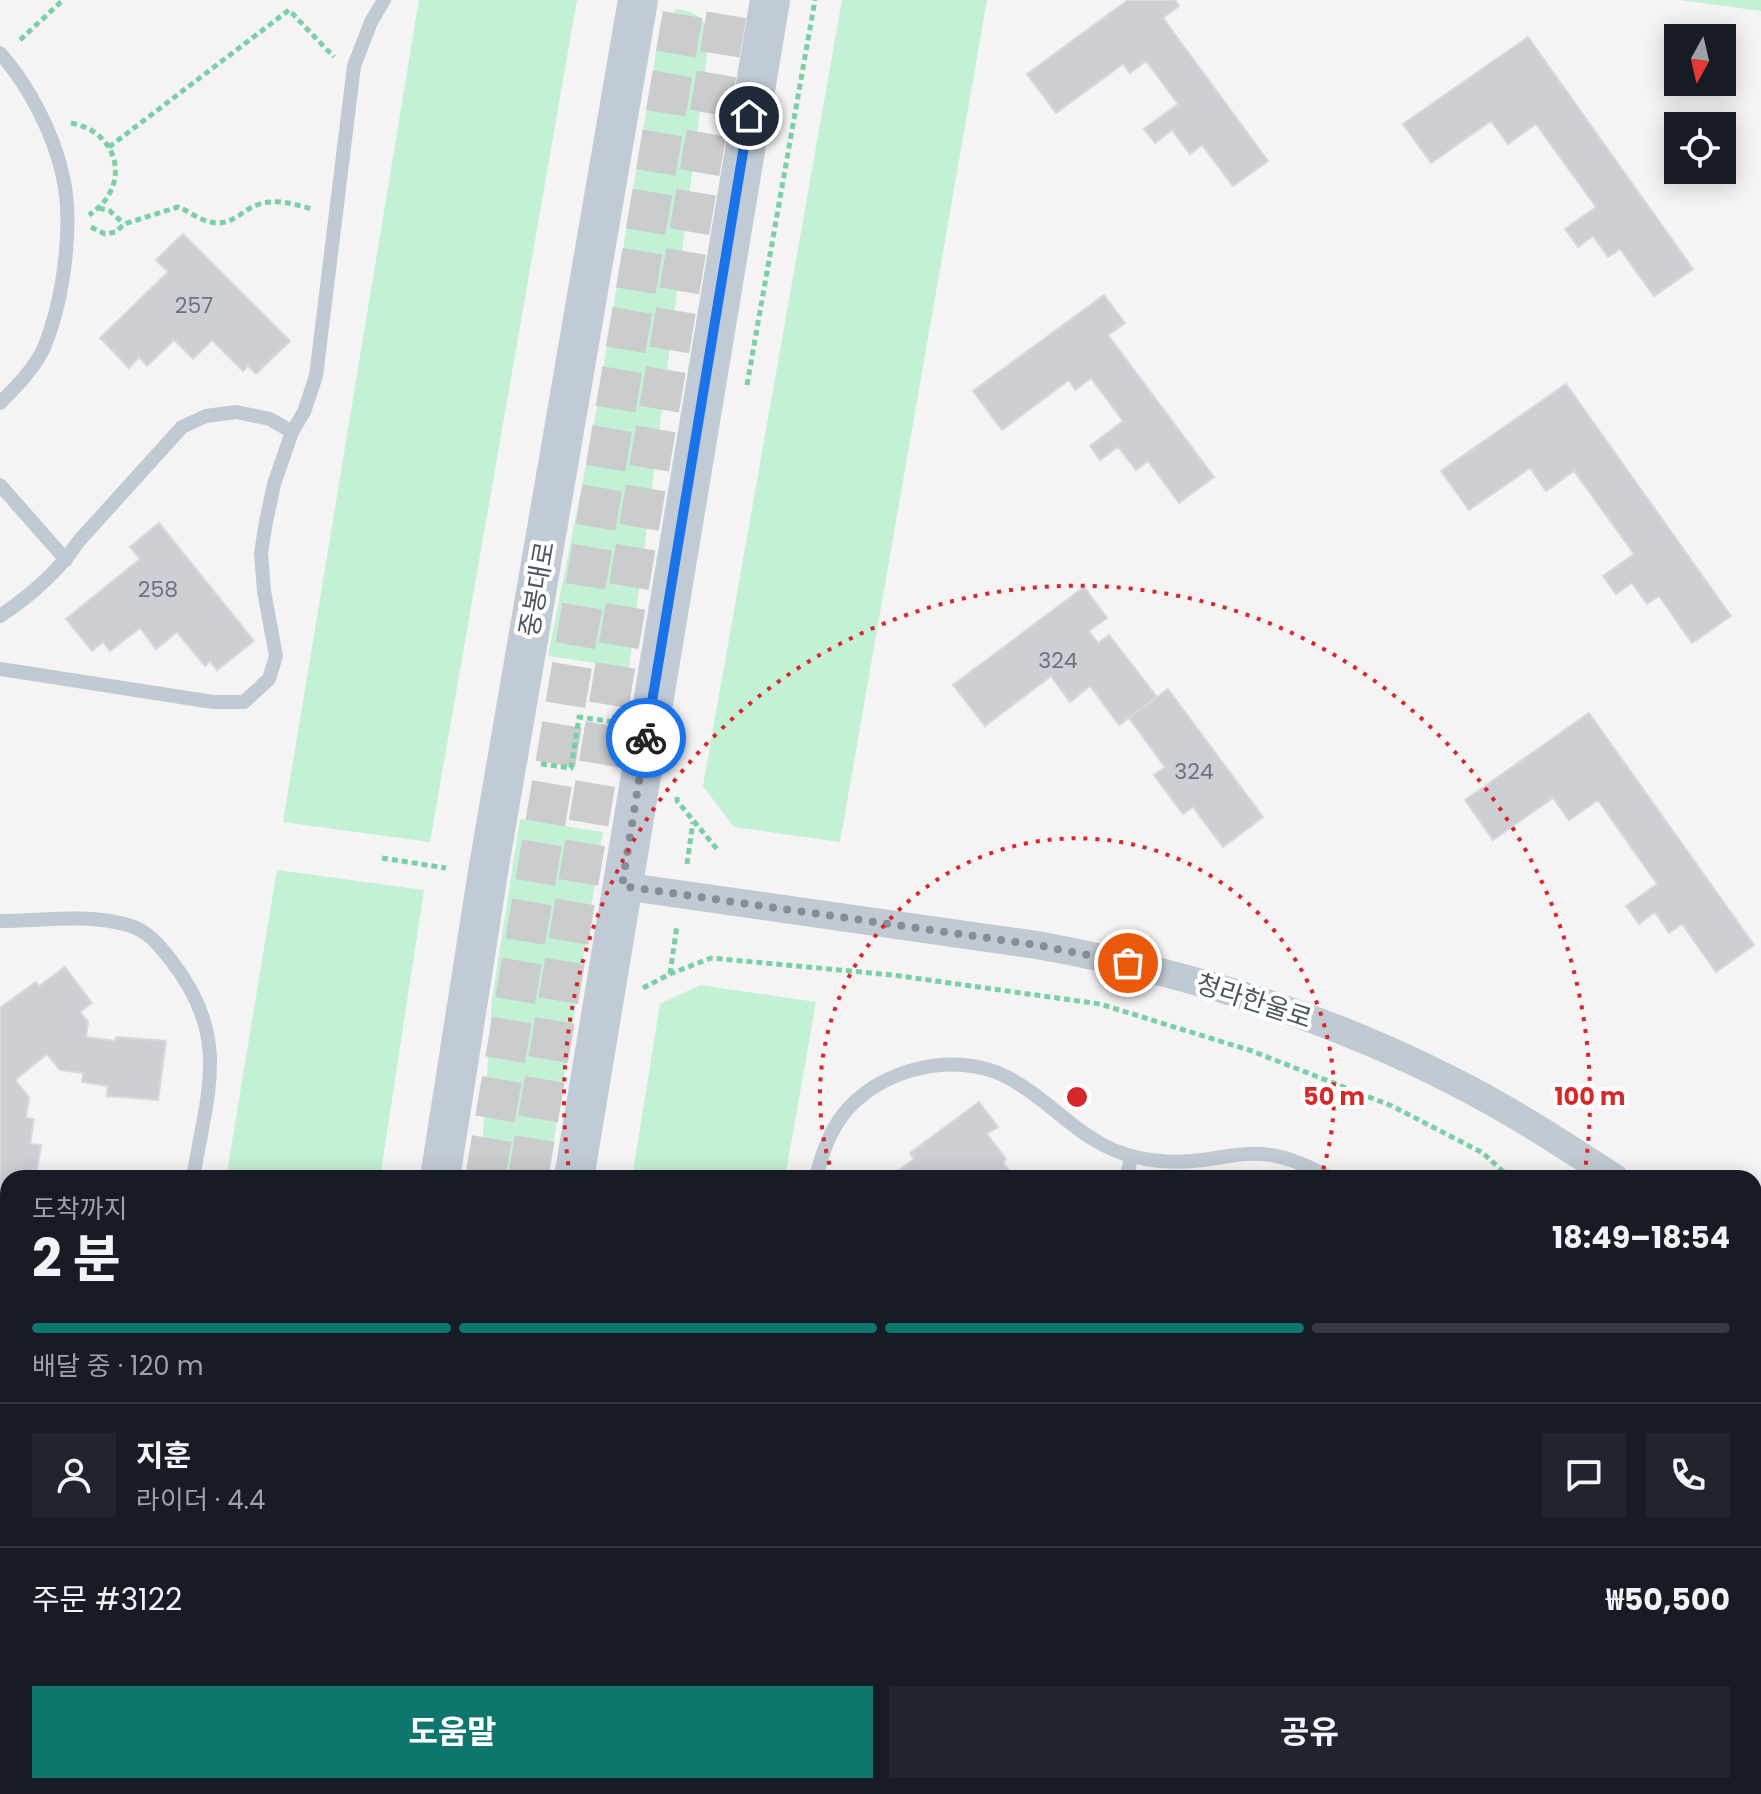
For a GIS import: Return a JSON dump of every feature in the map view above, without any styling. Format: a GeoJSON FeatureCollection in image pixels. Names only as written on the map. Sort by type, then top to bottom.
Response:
{"type":"FeatureCollection","features":[{"type":"Feature","properties":{"kind":"main road"},"geometry":{"type":"LineString","coordinates":[[747,0],[753,30],[754,85]]}},
{"type":"Feature","properties":{"kind":"main road"},"geometry":{"type":"LineString","coordinates":[[575,1170],[770,0]]}},
{"type":"Feature","properties":{"kind":"main road","name":"중봉대로"},"geometry":{"type":"LineString","coordinates":[[441,1170],[489,866],[639,4]]}},
{"type":"Feature","properties":{"kind":"street","name":"청라한울로"},"geometry":{"type":"LineString","coordinates":[[622,886],[1037,945],[1101,957],[1217,987],[1334,1027],[1405,1058],[1507,1110],[1602,1170]]}},
{"type":"Feature","properties":{"kind":"lane"},"geometry":{"type":"LineString","coordinates":[[0,669],[213,702],[244,702],[269,679],[276,656],[264,591],[261,553],[274,484],[316,376],[352,76],[371,22],[384,0]]}},
{"type":"Feature","properties":{"kind":"lane"},"geometry":{"type":"LineString","coordinates":[[0,403],[17,386],[44,348],[61,285],[73,220],[64,178],[45,126],[2,55]]}},
{"type":"Feature","properties":{"kind":"lane"},"geometry":{"type":"LineString","coordinates":[[0,616],[25,599],[66,560],[78,542],[182,427],[206,416],[236,412],[270,419],[292,432]]}},
{"type":"Feature","properties":{"kind":"lane"},"geometry":{"type":"LineString","coordinates":[[0,485],[66,560]]}},
{"type":"Feature","properties":{"kind":"lane"},"geometry":{"type":"LineString","coordinates":[[0,921],[77,917],[131,925],[151,935],[184,977],[206,1023],[211,1047],[210,1075],[194,1170]]}},
{"type":"Feature","properties":{"kind":"lane"},"geometry":{"type":"LineString","coordinates":[[0,932],[18,921]]}},
{"type":"Feature","properties":{"kind":"lane"},"geometry":{"type":"LineString","coordinates":[[819,1170],[828,1140],[842,1116],[880,1082],[931,1066],[964,1064],[985,1067],[1009,1078],[1088,1137],[1132,1156],[1175,1162],[1259,1154],[1284,1157],[1316,1170]]}},
{"type":"Feature","properties":{"kind":"lane"},"geometry":{"type":"LineString","coordinates":[[1128,1170],[1132,1156]]}},
{"type":"Feature","properties":{"kind":"path"},"geometry":{"type":"LineString","coordinates":[[2,55],[63,0]]}},
{"type":"Feature","properties":{"kind":"path"},"geometry":{"type":"LineString","coordinates":[[744,400],[815,0]]}},
{"type":"Feature","properties":{"kind":"path"},"geometry":{"type":"LineString","coordinates":[[109,147],[289,10],[352,76]]}},
{"type":"Feature","properties":{"kind":"path"},"geometry":{"type":"LineString","coordinates":[[45,126],[73,123],[96,132],[109,147],[116,166],[110,195],[99,208],[73,220]]}},
{"type":"Feature","properties":{"kind":"path"},"geometry":{"type":"LineString","coordinates":[[73,220],[105,234],[116,232],[124,224],[178,207],[202,220],[216,223],[229,221],[255,205],[275,202],[311,209],[335,219]]}},
{"type":"Feature","properties":{"kind":"path"},"geometry":{"type":"LineString","coordinates":[[99,208],[110,211],[124,224]]}},
{"type":"Feature","properties":{"kind":"path"},"geometry":{"type":"LineString","coordinates":[[529,763],[571,768],[579,717],[621,723]]}},
{"type":"Feature","properties":{"kind":"path"},"geometry":{"type":"LineString","coordinates":[[679,787],[677,801],[717,849]]}},
{"type":"Feature","properties":{"kind":"path"},"geometry":{"type":"LineString","coordinates":[[382,858],[446,868]]}},
{"type":"Feature","properties":{"kind":"path"},"geometry":{"type":"LineString","coordinates":[[641,1001],[644,987],[711,958],[893,975],[1100,1004],[1252,1051],[1392,1106],[1483,1153],[1501,1170]]}},
{"type":"Feature","properties":{"kind":"green space"},"geometry":{"type":"Polygon","coordinates":[[[419,0],[577,0],[430,842],[283,822],[419,0]]]}},
{"type":"Feature","properties":{"kind":"green space"},"geometry":{"type":"Polygon","coordinates":[[[842,0],[987,0],[840,842],[734,827],[703,786],[842,0]]]}},
{"type":"Feature","properties":{"kind":"green space"},"geometry":{"type":"Polygon","coordinates":[[[1680,0],[1761,0],[1761,11],[1680,0]]]}},
{"type":"Feature","properties":{"kind":"green space"},"geometry":{"type":"Polygon","coordinates":[[[677,9],[700,18],[709,40],[629,668],[548,656],[592,435],[661,22],[677,9]]]}},
{"type":"Feature","properties":{"kind":"green space"},"geometry":{"type":"Polygon","coordinates":[[[520,819],[603,832],[549,1170],[481,1170],[492,1000],[520,819]]]}},
{"type":"Feature","properties":{"kind":"green space"},"geometry":{"type":"Polygon","coordinates":[[[277,870],[424,890],[381,1170],[227,1170],[277,870]]]}},
{"type":"Feature","properties":{"kind":"green space"},"geometry":{"type":"Polygon","coordinates":[[[700,985],[816,1002],[786,1170],[633,1170],[660,1004],[700,985]]]}},
{"type":"Feature","properties":{"kind":"building"},"geometry":{"type":"Polygon","coordinates":[[[1128,0],[1175,0],[1179,6],[1163,18],[1268,161],[1233,186],[1202,145],[1190,154],[1172,130],[1155,143],[1144,129],[1178,104],[1146,61],[1130,73],[1123,64],[1056,113],[1027,74],[1128,0]]]}},
{"type":"Feature","properties":{"kind":"building"},"geometry":{"type":"Polygon","coordinates":[[[1528,37],[1693,269],[1654,296],[1620,249],[1608,257],[1593,236],[1578,247],[1565,229],[1596,207],[1536,124],[1508,144],[1491,121],[1431,163],[1403,124],[1528,37]]]}},
{"type":"Feature","properties":{"kind":"building"},"geometry":{"type":"Polygon","coordinates":[[[183,234],[290,341],[256,374],[248,366],[243,371],[212,340],[193,359],[174,340],[147,366],[139,357],[129,368],[100,338],[168,272],[156,260],[183,234]]]}},
{"type":"Feature","properties":{"kind":"building"},"geometry":{"type":"Polygon","coordinates":[[[1104,295],[1125,323],[1108,335],[1214,477],[1179,503],[1148,461],[1136,470],[1118,447],[1100,460],[1090,446],[1123,421],[1091,378],[1075,390],[1069,380],[1002,430],[973,391],[1104,295]]]}},
{"type":"Feature","properties":{"kind":"building"},"geometry":{"type":"Polygon","coordinates":[[[1566,384],[1731,616],[1692,643],[1659,596],[1647,604],[1632,583],[1616,594],[1603,576],[1634,554],[1574,471],[1546,491],[1530,468],[1469,510],[1441,471],[1566,384]]]}},
{"type":"Feature","properties":{"kind":"building"},"geometry":{"type":"Polygon","coordinates":[[[159,523],[254,641],[217,670],[210,661],[205,666],[177,632],[156,649],[140,628],[110,651],[103,642],[92,651],[66,619],[140,559],[130,547],[159,523]]]}},
{"type":"Feature","properties":{"kind":"building"},"geometry":{"type":"Polygon","coordinates":[[[1084,587],[1107,618],[1089,631],[1098,643],[1109,635],[1157,697],[1119,725],[1090,686],[1070,702],[1051,676],[985,726],[953,685],[1084,587]]]}},
{"type":"Feature","properties":{"kind":"building"},"geometry":{"type":"Polygon","coordinates":[[[1168,689],[1263,817],[1223,847],[1193,807],[1183,814],[1154,775],[1165,767],[1129,718],[1168,689]]]}},
{"type":"Feature","properties":{"kind":"building"},"geometry":{"type":"Polygon","coordinates":[[[1589,713],[1754,945],[1716,972],[1682,924],[1669,933],[1655,912],[1639,924],[1626,906],[1657,884],[1598,800],[1569,820],[1553,798],[1493,840],[1465,800],[1589,713]]]}},
{"type":"Feature","properties":{"kind":"building"},"geometry":{"type":"Polygon","coordinates":[[[65,967],[92,1003],[80,1012],[88,1022],[86,1037],[116,1041],[116,1037],[166,1041],[158,1100],[107,1096],[108,1086],[82,1082],[83,1073],[60,1070],[47,1054],[15,1080],[29,1097],[26,1118],[34,1119],[30,1144],[41,1145],[37,1170],[0,1170],[0,1008],[36,982],[39,986],[65,967]]]}},
{"type":"Feature","properties":{"kind":"building"},"geometry":{"type":"Polygon","coordinates":[[[979,1102],[998,1127],[987,1134],[1006,1159],[1003,1162],[1008,1170],[899,1170],[914,1159],[910,1153],[979,1102]]]}},
{"type":"Feature","properties":{"kind":"tunnel"},"geometry":{"type":"LineString","coordinates":[[486,1170],[685,0]]}},
{"type":"Feature","properties":{"kind":"tunnel"},"geometry":{"type":"LineString","coordinates":[[529,1170],[729,0]]}},
{"type":"Feature","properties":{"kind":"way so far"},"geometry":{"type":"LineString","coordinates":[[646,738],[622,886],[1037,945],[1128,963]]}},
{"type":"Feature","properties":{"kind":"route"},"geometry":{"type":"LineString","coordinates":[[646,738],[749,116]]}}]}
